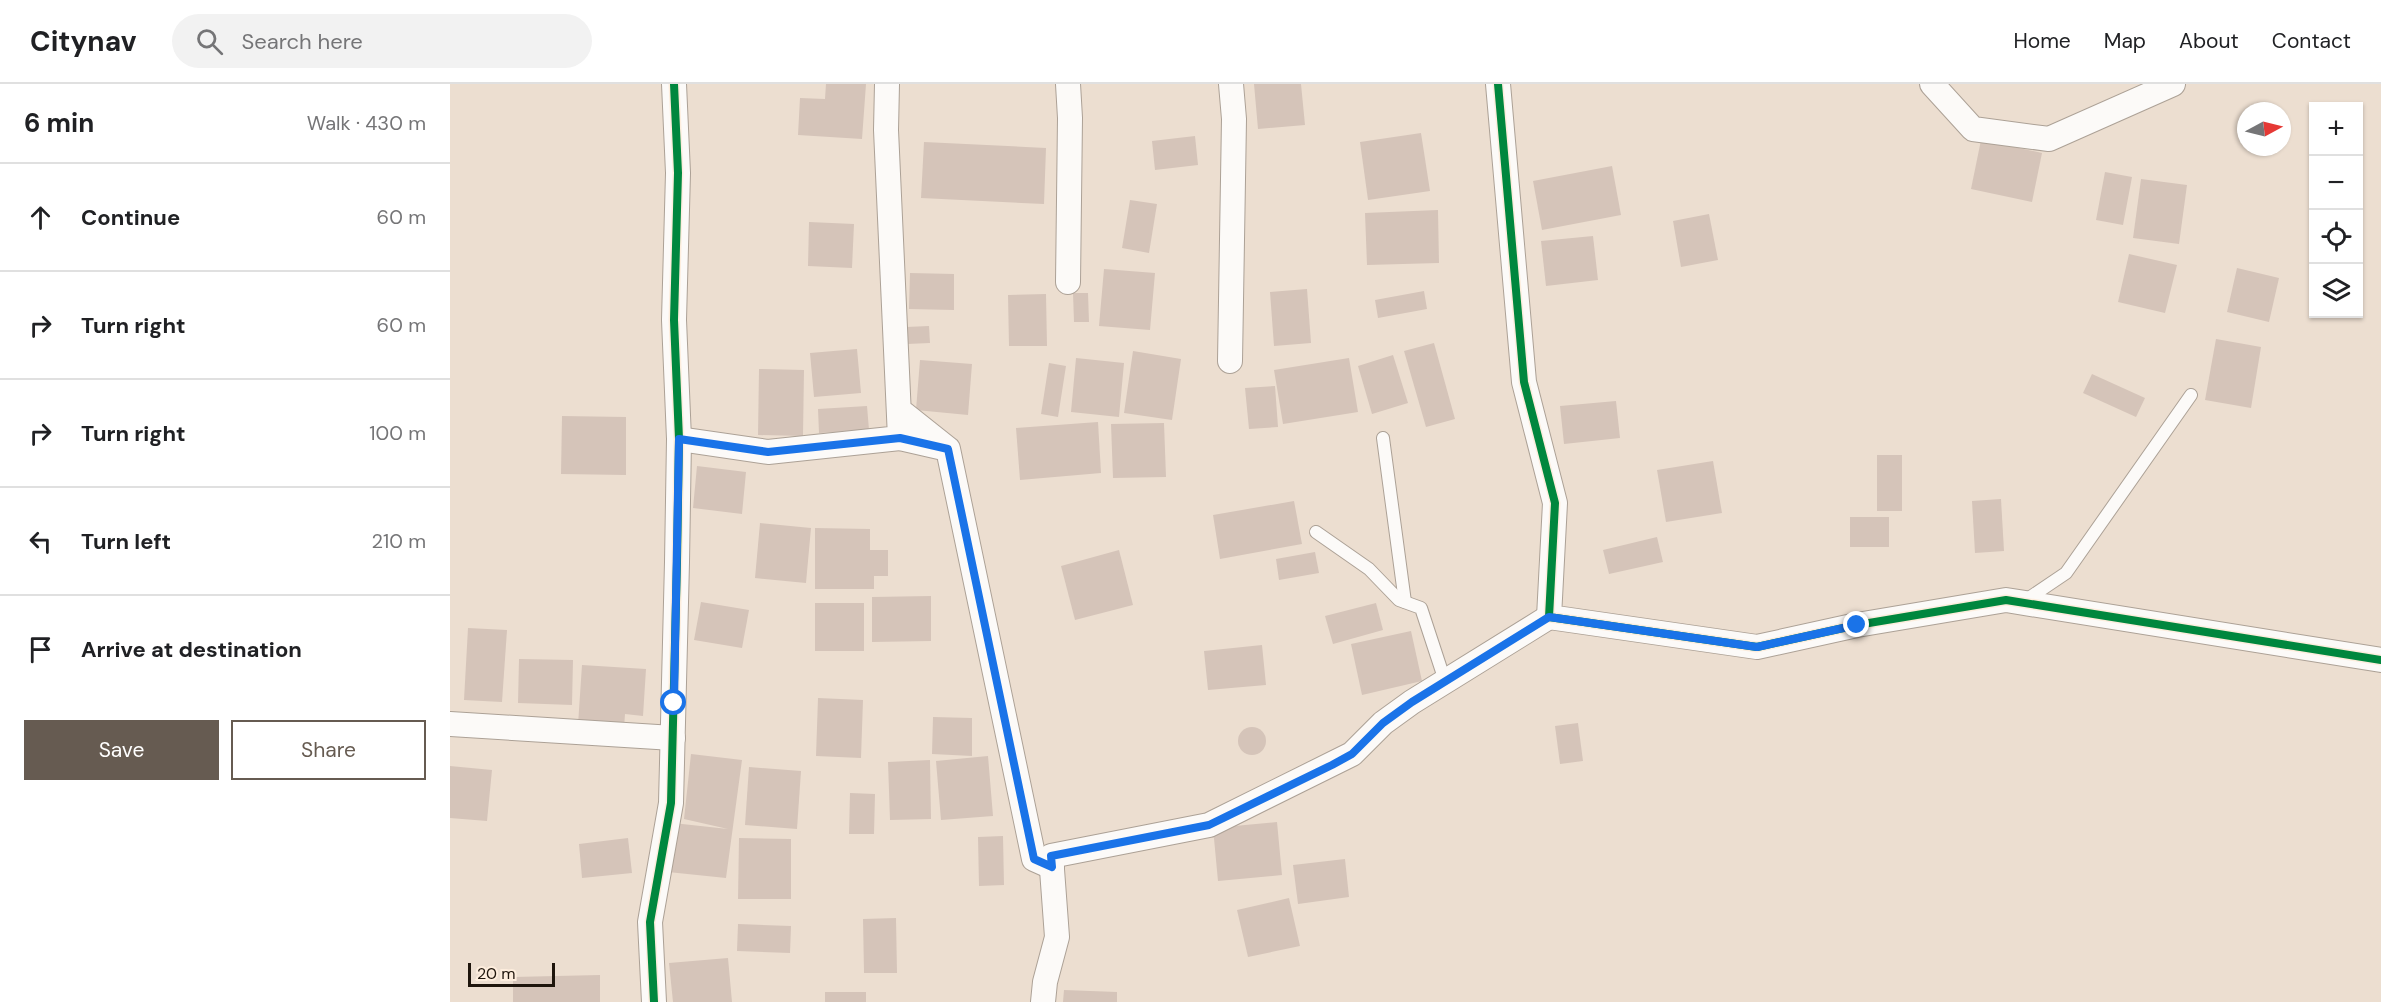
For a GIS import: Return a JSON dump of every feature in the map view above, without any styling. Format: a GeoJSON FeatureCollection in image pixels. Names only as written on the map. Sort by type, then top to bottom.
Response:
{"type":"FeatureCollection","features":[{"type":"Feature","properties":{"kind":"street"},"geometry":{"type":"LineString","coordinates":[[654,1002],[650,922],[671,803],[673,738],[679,439],[674,320],[678,173],[674,84]]}},
{"type":"Feature","properties":{"kind":"street"},"geometry":{"type":"LineString","coordinates":[[887,84],[886,130],[900,438]]}},
{"type":"Feature","properties":{"kind":"street"},"geometry":{"type":"LineString","coordinates":[[1068,84],[1071,118],[1068,282]]}},
{"type":"Feature","properties":{"kind":"street"},"geometry":{"type":"LineString","coordinates":[[1230,361],[1234,119],[1231,84]]}},
{"type":"Feature","properties":{"kind":"street"},"geometry":{"type":"LineString","coordinates":[[1498,84],[1524,382],[1555,503],[1549,617]]}},
{"type":"Feature","properties":{"kind":"street"},"geometry":{"type":"LineString","coordinates":[[1932,84],[1973,129],[2049,139],[2173,84]]}},
{"type":"Feature","properties":{"kind":"street"},"geometry":{"type":"LineString","coordinates":[[679,439],[768,452],[900,438],[948,449],[1034,859],[1052,867]]}},
{"type":"Feature","properties":{"kind":"street"},"geometry":{"type":"LineString","coordinates":[[1043,1002],[1045,982],[1057,937],[1051,856],[1209,825],[1352,754],[1383,723],[1445,681],[1549,617],[1757,647],[1857,625],[2006,600],[2381,660]]}},
{"type":"Feature","properties":{"kind":"street"},"geometry":{"type":"LineString","coordinates":[[450,724],[673,738]]}},
{"type":"Feature","properties":{"kind":"lane"},"geometry":{"type":"LineString","coordinates":[[2024,602],[2066,573],[2191,395]]}},
{"type":"Feature","properties":{"kind":"lane"},"geometry":{"type":"LineString","coordinates":[[1383,438],[1405,602]]}},
{"type":"Feature","properties":{"kind":"lane"},"geometry":{"type":"LineString","coordinates":[[1316,532],[1369,569],[1405,602],[1421,609],[1445,681]]}},
{"type":"Feature","properties":{"kind":"building"},"geometry":{"type":"Polygon","coordinates":[[[826,84],[866,84],[862,139],[798,135],[800,98],[825,99],[826,84]]]}},
{"type":"Feature","properties":{"kind":"building"},"geometry":{"type":"Polygon","coordinates":[[[1254,84],[1301,84],[1305,125],[1258,129],[1254,84]]]}},
{"type":"Feature","properties":{"kind":"building"},"geometry":{"type":"Polygon","coordinates":[[[1421,133],[1430,191],[1368,200],[1360,142],[1421,133]]]}},
{"type":"Feature","properties":{"kind":"building"},"geometry":{"type":"Polygon","coordinates":[[[1195,136],[1198,165],[1155,170],[1152,141],[1195,136]]]}},
{"type":"Feature","properties":{"kind":"building"},"geometry":{"type":"Polygon","coordinates":[[[1981,140],[2042,153],[2032,202],[1971,189],[1981,140]]]}},
{"type":"Feature","properties":{"kind":"building"},"geometry":{"type":"Polygon","coordinates":[[[924,142],[1046,148],[1044,204],[921,198],[924,142]]]}},
{"type":"Feature","properties":{"kind":"building"},"geometry":{"type":"Polygon","coordinates":[[[1612,166],[1621,215],[1542,230],[1533,181],[1612,166]]]}},
{"type":"Feature","properties":{"kind":"building"},"geometry":{"type":"Polygon","coordinates":[[[2105,172],[2132,177],[2123,225],[2096,220],[2105,172]]]}},
{"type":"Feature","properties":{"kind":"building"},"geometry":{"type":"Polygon","coordinates":[[[2141,179],[2187,185],[2179,244],[2133,238],[2141,179]]]}},
{"type":"Feature","properties":{"kind":"building"},"geometry":{"type":"Polygon","coordinates":[[[1130,200],[1157,204],[1149,253],[1122,248],[1130,200]]]}},
{"type":"Feature","properties":{"kind":"building"},"geometry":{"type":"Polygon","coordinates":[[[1438,210],[1439,263],[1367,265],[1365,213],[1438,210]]]}},
{"type":"Feature","properties":{"kind":"building"},"geometry":{"type":"Polygon","coordinates":[[[1709,214],[1718,260],[1681,267],[1673,221],[1709,214]]]}},
{"type":"Feature","properties":{"kind":"building"},"geometry":{"type":"Polygon","coordinates":[[[809,222],[854,224],[852,268],[808,266],[809,222]]]}},
{"type":"Feature","properties":{"kind":"building"},"geometry":{"type":"Polygon","coordinates":[[[1593,236],[1598,280],[1546,286],[1541,241],[1593,236]]]}},
{"type":"Feature","properties":{"kind":"building"},"geometry":{"type":"Polygon","coordinates":[[[2129,254],[2177,265],[2165,313],[2118,302],[2129,254]]]}},
{"type":"Feature","properties":{"kind":"building"},"geometry":{"type":"Polygon","coordinates":[[[2237,268],[2279,278],[2269,322],[2227,312],[2237,268]]]}},
{"type":"Feature","properties":{"kind":"building"},"geometry":{"type":"Polygon","coordinates":[[[1104,269],[1155,273],[1150,330],[1099,326],[1104,269]]]}},
{"type":"Feature","properties":{"kind":"building"},"geometry":{"type":"Polygon","coordinates":[[[910,273],[954,274],[954,310],[909,309],[910,273]]]}},
{"type":"Feature","properties":{"kind":"building"},"geometry":{"type":"Polygon","coordinates":[[[1307,289],[1311,343],[1274,346],[1270,292],[1307,289]]]}},
{"type":"Feature","properties":{"kind":"building"},"geometry":{"type":"Polygon","coordinates":[[[1424,291],[1427,309],[1378,318],[1375,300],[1424,291]]]}},
{"type":"Feature","properties":{"kind":"building"},"geometry":{"type":"Polygon","coordinates":[[[1073,293],[1088,293],[1089,322],[1074,322],[1073,293]]]}},
{"type":"Feature","properties":{"kind":"building"},"geometry":{"type":"Polygon","coordinates":[[[1046,294],[1047,346],[1009,346],[1008,295],[1046,294]]]}},
{"type":"Feature","properties":{"kind":"building"},"geometry":{"type":"Polygon","coordinates":[[[929,326],[930,343],[907,344],[906,327],[929,326]]]}},
{"type":"Feature","properties":{"kind":"building"},"geometry":{"type":"Polygon","coordinates":[[[2216,339],[2261,347],[2251,408],[2205,400],[2216,339]]]}},
{"type":"Feature","properties":{"kind":"building"},"geometry":{"type":"Polygon","coordinates":[[[1434,343],[1455,419],[1426,427],[1404,351],[1434,343]]]}},
{"type":"Feature","properties":{"kind":"building"},"geometry":{"type":"Polygon","coordinates":[[[857,349],[861,393],[814,397],[810,353],[857,349]]]}},
{"type":"Feature","properties":{"kind":"building"},"geometry":{"type":"Polygon","coordinates":[[[1133,351],[1181,359],[1172,420],[1124,413],[1133,351]]]}},
{"type":"Feature","properties":{"kind":"building"},"geometry":{"type":"Polygon","coordinates":[[[1393,355],[1408,403],[1372,414],[1358,366],[1393,355]]]}},
{"type":"Feature","properties":{"kind":"building"},"geometry":{"type":"Polygon","coordinates":[[[1076,358],[1124,363],[1119,417],[1071,412],[1076,358]]]}},
{"type":"Feature","properties":{"kind":"building"},"geometry":{"type":"Polygon","coordinates":[[[1349,358],[1358,412],[1283,424],[1274,370],[1349,358]]]}},
{"type":"Feature","properties":{"kind":"building"},"geometry":{"type":"Polygon","coordinates":[[[920,360],[972,364],[968,415],[916,410],[920,360]]]}},
{"type":"Feature","properties":{"kind":"building"},"geometry":{"type":"Polygon","coordinates":[[[1049,363],[1066,366],[1058,417],[1041,414],[1049,363]]]}},
{"type":"Feature","properties":{"kind":"building"},"geometry":{"type":"Polygon","coordinates":[[[759,369],[804,370],[803,436],[758,435],[759,369]]]}},
{"type":"Feature","properties":{"kind":"building"},"geometry":{"type":"Polygon","coordinates":[[[2092,374],[2145,398],[2136,417],[2083,393],[2092,374]]]}},
{"type":"Feature","properties":{"kind":"building"},"geometry":{"type":"Polygon","coordinates":[[[1275,386],[1278,427],[1249,429],[1245,388],[1275,386]]]}},
{"type":"Feature","properties":{"kind":"building"},"geometry":{"type":"Polygon","coordinates":[[[1616,401],[1620,438],[1564,444],[1560,406],[1616,401]]]}},
{"type":"Feature","properties":{"kind":"building"},"geometry":{"type":"Polygon","coordinates":[[[867,406],[869,430],[819,433],[818,409],[867,406]]]}},
{"type":"Feature","properties":{"kind":"building"},"geometry":{"type":"Polygon","coordinates":[[[562,416],[626,417],[626,475],[561,474],[562,416]]]}},
{"type":"Feature","properties":{"kind":"building"},"geometry":{"type":"Polygon","coordinates":[[[1098,422],[1101,473],[1020,480],[1016,428],[1098,422]]]}},
{"type":"Feature","properties":{"kind":"building"},"geometry":{"type":"Polygon","coordinates":[[[1164,423],[1166,477],[1113,478],[1111,424],[1164,423]]]}},
{"type":"Feature","properties":{"kind":"building"},"geometry":{"type":"Polygon","coordinates":[[[1877,455],[1902,455],[1902,511],[1877,511],[1877,455]]]}},
{"type":"Feature","properties":{"kind":"building"},"geometry":{"type":"Polygon","coordinates":[[[1713,461],[1722,513],[1666,522],[1657,470],[1713,461]]]}},
{"type":"Feature","properties":{"kind":"building"},"geometry":{"type":"Polygon","coordinates":[[[697,466],[746,472],[742,514],[693,508],[697,466]]]}},
{"type":"Feature","properties":{"kind":"building"},"geometry":{"type":"Polygon","coordinates":[[[2001,499],[2004,551],[1975,553],[1972,501],[2001,499]]]}},
{"type":"Feature","properties":{"kind":"building"},"geometry":{"type":"Polygon","coordinates":[[[1294,501],[1302,544],[1220,559],[1213,515],[1294,501]]]}},
{"type":"Feature","properties":{"kind":"building"},"geometry":{"type":"Polygon","coordinates":[[[1850,517],[1889,517],[1889,547],[1850,547],[1850,517]]]}},
{"type":"Feature","properties":{"kind":"building"},"geometry":{"type":"Polygon","coordinates":[[[760,523],[811,528],[806,583],[755,578],[760,523]]]}},
{"type":"Feature","properties":{"kind":"building"},"geometry":{"type":"Polygon","coordinates":[[[815,528],[870,529],[870,550],[888,550],[888,576],[874,576],[874,589],[815,589],[815,528]]]}},
{"type":"Feature","properties":{"kind":"building"},"geometry":{"type":"Polygon","coordinates":[[[1657,537],[1663,562],[1609,574],[1603,550],[1657,537]]]}},
{"type":"Feature","properties":{"kind":"building"},"geometry":{"type":"Polygon","coordinates":[[[1119,550],[1133,605],[1075,620],[1061,566],[1119,550]]]}},
{"type":"Feature","properties":{"kind":"building"},"geometry":{"type":"Polygon","coordinates":[[[1315,552],[1319,573],[1279,580],[1276,559],[1315,552]]]}},
{"type":"Feature","properties":{"kind":"building"},"geometry":{"type":"Polygon","coordinates":[[[931,596],[931,641],[872,642],[872,597],[931,596]]]}},
{"type":"Feature","properties":{"kind":"building"},"geometry":{"type":"Polygon","coordinates":[[[701,602],[749,610],[742,648],[694,640],[701,602]]]}},
{"type":"Feature","properties":{"kind":"building"},"geometry":{"type":"Polygon","coordinates":[[[815,603],[864,603],[864,651],[815,651],[815,603]]]}},
{"type":"Feature","properties":{"kind":"building"},"geometry":{"type":"Polygon","coordinates":[[[1376,603],[1383,630],[1333,644],[1325,616],[1376,603]]]}},
{"type":"Feature","properties":{"kind":"building"},"geometry":{"type":"Polygon","coordinates":[[[468,628],[507,630],[502,702],[464,700],[468,628]]]}},
{"type":"Feature","properties":{"kind":"building"},"geometry":{"type":"Polygon","coordinates":[[[1411,631],[1422,681],[1362,695],[1351,644],[1411,631]]]}},
{"type":"Feature","properties":{"kind":"building"},"geometry":{"type":"Polygon","coordinates":[[[1262,645],[1266,685],[1208,690],[1204,651],[1262,645]]]}},
{"type":"Feature","properties":{"kind":"building"},"geometry":{"type":"Polygon","coordinates":[[[519,659],[573,660],[572,705],[518,703],[519,659]]]}},
{"type":"Feature","properties":{"kind":"building"},"geometry":{"type":"Polygon","coordinates":[[[582,665],[646,669],[643,716],[625,714],[624,728],[578,725],[582,665]]]}},
{"type":"Feature","properties":{"kind":"building"},"geometry":{"type":"Polygon","coordinates":[[[818,698],[863,700],[861,758],[816,756],[818,698]]]}},
{"type":"Feature","properties":{"kind":"building"},"geometry":{"type":"Polygon","coordinates":[[[933,717],[972,718],[972,756],[932,754],[933,717]]]}},
{"type":"Feature","properties":{"kind":"building"},"geometry":{"type":"Polygon","coordinates":[[[1578,723],[1583,761],[1560,764],[1555,726],[1578,723]]]}},
{"type":"Feature","properties":{"kind":"building"},"geometry":{"type":"Polygon","coordinates":[[[1252,727],[1262,731],[1266,741],[1262,751],[1252,755],[1242,751],[1238,741],[1242,731],[1252,727]]]}},
{"type":"Feature","properties":{"kind":"building"},"geometry":{"type":"Polygon","coordinates":[[[691,754],[742,760],[726,878],[668,872],[673,823],[728,829],[684,819],[691,754]]]}},
{"type":"Feature","properties":{"kind":"building"},"geometry":{"type":"Polygon","coordinates":[[[988,756],[993,816],[941,820],[936,761],[988,756]]]}},
{"type":"Feature","properties":{"kind":"building"},"geometry":{"type":"Polygon","coordinates":[[[930,760],[931,819],[890,820],[888,762],[930,760]]]}},
{"type":"Feature","properties":{"kind":"building"},"geometry":{"type":"Polygon","coordinates":[[[450,766],[492,770],[487,821],[450,818],[450,766]]]}},
{"type":"Feature","properties":{"kind":"building"},"geometry":{"type":"Polygon","coordinates":[[[749,767],[801,771],[797,829],[745,825],[749,767]]]}},
{"type":"Feature","properties":{"kind":"building"},"geometry":{"type":"Polygon","coordinates":[[[850,793],[875,794],[874,834],[849,834],[850,793]]]}},
{"type":"Feature","properties":{"kind":"building"},"geometry":{"type":"Polygon","coordinates":[[[1277,822],[1282,875],[1218,881],[1213,828],[1277,822]]]}},
{"type":"Feature","properties":{"kind":"building"},"geometry":{"type":"Polygon","coordinates":[[[1003,836],[1004,885],[979,886],[978,837],[1003,836]]]}},
{"type":"Feature","properties":{"kind":"building"},"geometry":{"type":"Polygon","coordinates":[[[628,838],[632,873],[582,878],[579,844],[628,838]]]}},
{"type":"Feature","properties":{"kind":"building"},"geometry":{"type":"Polygon","coordinates":[[[739,838],[791,839],[791,899],[738,899],[739,838]]]}},
{"type":"Feature","properties":{"kind":"building"},"geometry":{"type":"Polygon","coordinates":[[[1345,859],[1349,897],[1298,904],[1293,865],[1345,859]]]}},
{"type":"Feature","properties":{"kind":"building"},"geometry":{"type":"Polygon","coordinates":[[[1289,898],[1300,946],[1248,957],[1237,910],[1289,898]]]}},
{"type":"Feature","properties":{"kind":"building"},"geometry":{"type":"Polygon","coordinates":[[[896,918],[897,973],[864,973],[863,919],[896,918]]]}},
{"type":"Feature","properties":{"kind":"building"},"geometry":{"type":"Polygon","coordinates":[[[738,924],[791,926],[790,953],[737,951],[738,924]]]}},
{"type":"Feature","properties":{"kind":"building"},"geometry":{"type":"Polygon","coordinates":[[[728,958],[732,1002],[673,1002],[669,963],[728,958]]]}},
{"type":"Feature","properties":{"kind":"building"},"geometry":{"type":"Polygon","coordinates":[[[600,975],[600,1002],[513,1002],[513,977],[600,975]]]}},
{"type":"Feature","properties":{"kind":"building"},"geometry":{"type":"Polygon","coordinates":[[[1064,990],[1117,992],[1117,1002],[1063,1002],[1064,990]]]}},
{"type":"Feature","properties":{"kind":"building"},"geometry":{"type":"Polygon","coordinates":[[[825,992],[866,992],[866,1002],[825,1002],[825,992]]]}},
{"type":"Feature","properties":{"kind":"cycle path"},"geometry":{"type":"LineString","coordinates":[[654,1002],[650,922],[671,803],[677,562],[679,439],[674,320],[678,173],[674,84]]}},
{"type":"Feature","properties":{"kind":"cycle path"},"geometry":{"type":"LineString","coordinates":[[1498,84],[1524,382],[1555,503],[1549,617],[1757,647],[1857,625],[2006,600],[2381,660]]}},
{"type":"Feature","properties":{"kind":"route"},"geometry":{"type":"LineString","coordinates":[[674,703],[679,439],[768,452],[900,438],[948,449],[1034,859],[1052,867],[1051,856],[1209,825],[1332,765],[1352,754],[1383,723],[1412,702],[1549,617],[1757,647],[1857,625]]}}]}
